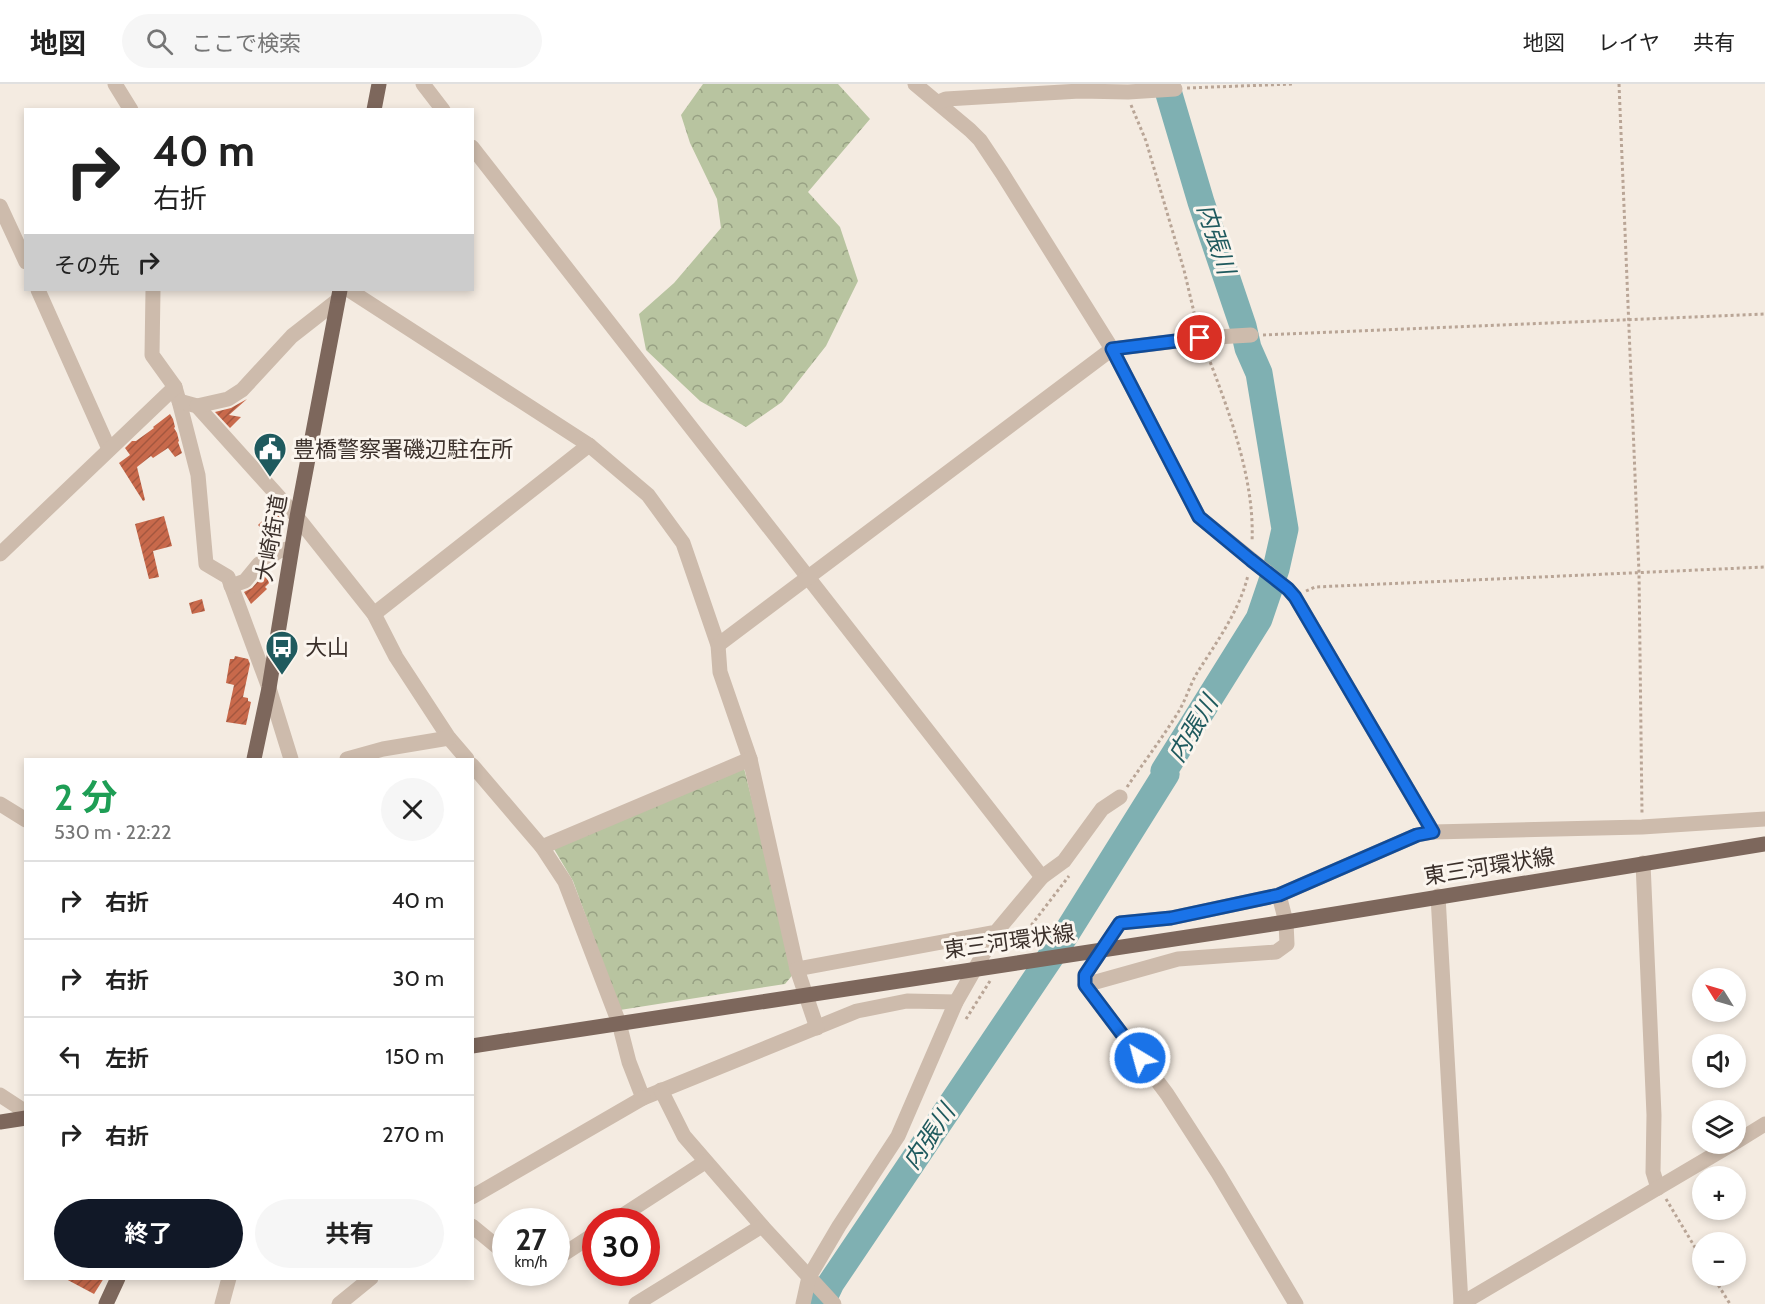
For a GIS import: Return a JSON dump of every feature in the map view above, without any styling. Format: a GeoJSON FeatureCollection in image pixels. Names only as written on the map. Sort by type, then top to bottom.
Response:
{"type":"FeatureCollection","features":[{"type":"Feature","properties":{"kind":"main road"},"geometry":{"type":"LineString","coordinates":[[374,108],[379,84]]}},
{"type":"Feature","properties":{"kind":"main road","name":"大崎街道"},"geometry":{"type":"LineString","coordinates":[[254,758],[269,688],[291,548],[342,293]]}},
{"type":"Feature","properties":{"kind":"main road","name":"東三河環状線"},"geometry":{"type":"LineString","coordinates":[[474,1046],[1286,922],[1765,844]]}},
{"type":"Feature","properties":{"kind":"main road"},"geometry":{"type":"LineString","coordinates":[[0,1122],[24,1118]]}},
{"type":"Feature","properties":{"kind":"main road"},"geometry":{"type":"LineString","coordinates":[[106,1304],[117,1280]]}},
{"type":"Feature","properties":{"kind":"street"},"geometry":{"type":"LineString","coordinates":[[116,84],[130,108]]}},
{"type":"Feature","properties":{"kind":"street"},"geometry":{"type":"LineString","coordinates":[[423,84],[441,108]]}},
{"type":"Feature","properties":{"kind":"street"},"geometry":{"type":"LineString","coordinates":[[915,84],[939,102],[980,140],[1112,349],[1199,517],[1292,593],[1433,832]]}},
{"type":"Feature","properties":{"kind":"street"},"geometry":{"type":"LineString","coordinates":[[939,102],[946,99],[1080,91],[1128,92],[1175,89]]}},
{"type":"Feature","properties":{"kind":"street"},"geometry":{"type":"LineString","coordinates":[[474,150],[1042,877]]}},
{"type":"Feature","properties":{"kind":"street"},"geometry":{"type":"LineString","coordinates":[[0,206],[24,258]]}},
{"type":"Feature","properties":{"kind":"street"},"geometry":{"type":"LineString","coordinates":[[38,291],[110,449]]}},
{"type":"Feature","properties":{"kind":"street"},"geometry":{"type":"LineString","coordinates":[[153,291],[152,355],[177,394],[198,475],[206,564],[228,578],[269,688],[291,758]]}},
{"type":"Feature","properties":{"kind":"street"},"geometry":{"type":"LineString","coordinates":[[197,406],[228,399],[242,390],[292,336],[342,293],[589,446],[648,495],[683,543],[718,645],[720,672],[750,759],[797,969],[817,1028]]}},
{"type":"Feature","properties":{"kind":"street"},"geometry":{"type":"LineString","coordinates":[[718,645],[1112,349],[1200,338],[1251,335]]}},
{"type":"Feature","properties":{"kind":"street"},"geometry":{"type":"LineString","coordinates":[[0,554],[110,449],[177,394]]}},
{"type":"Feature","properties":{"kind":"street"},"geometry":{"type":"LineString","coordinates":[[177,394],[197,406],[297,517],[374,614],[396,657],[449,738],[466,758]]}},
{"type":"Feature","properties":{"kind":"street"},"geometry":{"type":"LineString","coordinates":[[374,614],[589,446]]}},
{"type":"Feature","properties":{"kind":"street"},"geometry":{"type":"LineString","coordinates":[[231,586],[245,581],[259,564],[279,551],[291,548]]}},
{"type":"Feature","properties":{"kind":"street"},"geometry":{"type":"LineString","coordinates":[[351,758],[384,749],[449,738]]}},
{"type":"Feature","properties":{"kind":"street"},"geometry":{"type":"LineString","coordinates":[[542,847],[750,759]]}},
{"type":"Feature","properties":{"kind":"street"},"geometry":{"type":"LineString","coordinates":[[474,767],[542,847],[565,882],[619,1023],[629,1062],[643,1098]]}},
{"type":"Feature","properties":{"kind":"street"},"geometry":{"type":"LineString","coordinates":[[803,1304],[809,1277],[838,1226],[898,1136],[956,1002],[996,932],[1042,877],[1064,861],[1102,809],[1120,797]]}},
{"type":"Feature","properties":{"kind":"street"},"geometry":{"type":"LineString","coordinates":[[0,804],[24,819]]}},
{"type":"Feature","properties":{"kind":"street"},"geometry":{"type":"LineString","coordinates":[[1296,1304],[1218,1173],[1167,1094],[1085,985],[1085,975],[1120,923],[1171,918],[1279,895],[1417,835],[1433,832],[1642,827],[1765,819]]}},
{"type":"Feature","properties":{"kind":"street"},"geometry":{"type":"LineString","coordinates":[[1643,863],[1654,1115],[1653,1172],[1658,1188]]}},
{"type":"Feature","properties":{"kind":"street"},"geometry":{"type":"LineString","coordinates":[[1085,985],[1178,959],[1276,952],[1287,944],[1286,922],[1279,895]]}},
{"type":"Feature","properties":{"kind":"street"},"geometry":{"type":"LineString","coordinates":[[1438,896],[1461,1304],[1715,1154]]}},
{"type":"Feature","properties":{"kind":"street"},"geometry":{"type":"LineString","coordinates":[[797,969],[996,932]]}},
{"type":"Feature","properties":{"kind":"street"},"geometry":{"type":"LineString","coordinates":[[474,1196],[643,1098],[856,1011],[907,1001],[956,1002]]}},
{"type":"Feature","properties":{"kind":"street"},"geometry":{"type":"LineString","coordinates":[[661,1090],[684,1136],[834,1304]]}},
{"type":"Feature","properties":{"kind":"street"},"geometry":{"type":"LineString","coordinates":[[0,1095],[24,1111]]}},
{"type":"Feature","properties":{"kind":"street"},"geometry":{"type":"LineString","coordinates":[[1746,1135],[1765,1124]]}},
{"type":"Feature","properties":{"kind":"street"},"geometry":{"type":"LineString","coordinates":[[634,1208],[705,1161]]}},
{"type":"Feature","properties":{"kind":"street"},"geometry":{"type":"LineString","coordinates":[[636,1304],[762,1226]]}},
{"type":"Feature","properties":{"kind":"street"},"geometry":{"type":"LineString","coordinates":[[474,1228],[492,1242]]}},
{"type":"Feature","properties":{"kind":"street"},"geometry":{"type":"LineString","coordinates":[[222,1304],[228,1280]]}},
{"type":"Feature","properties":{"kind":"street"},"geometry":{"type":"LineString","coordinates":[[339,1304],[369,1280]]}},
{"type":"Feature","properties":{"kind":"path"},"geometry":{"type":"LineString","coordinates":[[1175,89],[1293,84]]}},
{"type":"Feature","properties":{"kind":"path"},"geometry":{"type":"LineString","coordinates":[[1619,84],[1638,573],[1642,827]]}},
{"type":"Feature","properties":{"kind":"path"},"geometry":{"type":"LineString","coordinates":[[1120,797],[1179,710],[1196,675],[1226,626],[1246,584],[1251,560],[1252,529],[1250,497],[1228,412],[1200,338],[1184,270],[1153,163],[1128,92]]}},
{"type":"Feature","properties":{"kind":"path"},"geometry":{"type":"LineString","coordinates":[[1251,335],[1765,314]]}},
{"type":"Feature","properties":{"kind":"path"},"geometry":{"type":"LineString","coordinates":[[1292,593],[1315,587],[1765,567]]}},
{"type":"Feature","properties":{"kind":"path"},"geometry":{"type":"LineString","coordinates":[[964,1022],[1002,964],[1070,875]]}},
{"type":"Feature","properties":{"kind":"path"},"geometry":{"type":"LineString","coordinates":[[1658,1188],[1692,1243]]}},
{"type":"Feature","properties":{"kind":"path"},"geometry":{"type":"LineString","coordinates":[[1719,1286],[1730,1304]]}},
{"type":"Feature","properties":{"kind":"green space"},"geometry":{"type":"Polygon","coordinates":[[[703,84],[838,84],[870,119],[808,192],[840,227],[858,281],[826,346],[782,402],[746,427],[700,401],[646,350],[639,314],[674,283],[721,228],[717,199],[690,143],[681,115],[703,84]]]}},
{"type":"Feature","properties":{"kind":"green space"},"geometry":{"type":"Polygon","coordinates":[[[744,768],[795,972],[785,984],[620,1010],[573,881],[554,849],[744,768]]]}},
{"type":"Feature","properties":{"kind":"building"},"geometry":{"type":"Polygon","coordinates":[[[247,399],[229,415],[241,417],[230,428],[215,412],[231,408],[247,399]]]}},
{"type":"Feature","properties":{"kind":"building"},"geometry":{"type":"Polygon","coordinates":[[[170,414],[182,453],[175,457],[168,448],[153,458],[151,456],[137,467],[145,500],[143,501],[119,463],[130,455],[125,448],[132,441],[136,441],[170,414]]]}},
{"type":"Feature","properties":{"kind":"building"},"geometry":{"type":"Polygon","coordinates":[[[275,509],[285,520],[268,536],[258,525],[275,509]]]}},
{"type":"Feature","properties":{"kind":"building"},"geometry":{"type":"Polygon","coordinates":[[[164,516],[172,546],[153,551],[159,577],[149,579],[135,524],[164,516]]]}},
{"type":"Feature","properties":{"kind":"building"},"geometry":{"type":"Polygon","coordinates":[[[263,575],[270,582],[265,587],[267,589],[251,604],[244,592],[252,588],[263,575]]]}},
{"type":"Feature","properties":{"kind":"building"},"geometry":{"type":"Polygon","coordinates":[[[202,599],[205,611],[192,614],[189,603],[202,599]]]}},
{"type":"Feature","properties":{"kind":"building"},"geometry":{"type":"Polygon","coordinates":[[[235,656],[248,659],[250,664],[243,697],[248,698],[251,702],[246,725],[226,722],[234,685],[226,683],[230,659],[234,659],[235,656]]]}},
{"type":"Feature","properties":{"kind":"building"},"geometry":{"type":"Polygon","coordinates":[[[68,1280],[103,1280],[94,1294],[68,1280]]]}},
{"type":"Feature","properties":{"kind":"waterway","name":"内張川"},"geometry":{"type":"LineString","coordinates":[[821,1304],[831,1283],[1064,937],[1166,774],[1164,771],[1259,619],[1276,569],[1285,529],[1259,373],[1248,348],[1243,326],[1201,202],[1166,84]]}},
{"type":"Feature","properties":{"kind":"place","name":"豊橋警察署磯辺駐在所"},"geometry":{"type":"Point","coordinates":[270,478]}},
{"type":"Feature","properties":{"kind":"place","name":"大山"},"geometry":{"type":"Point","coordinates":[282,676]}},
{"type":"Feature","properties":{"kind":"route"},"geometry":{"type":"LineString","coordinates":[[1140,1058],[1085,985],[1085,975],[1120,923],[1171,918],[1279,895],[1417,835],[1433,832],[1295,597],[1199,517],[1112,349],[1200,338]]}}]}
